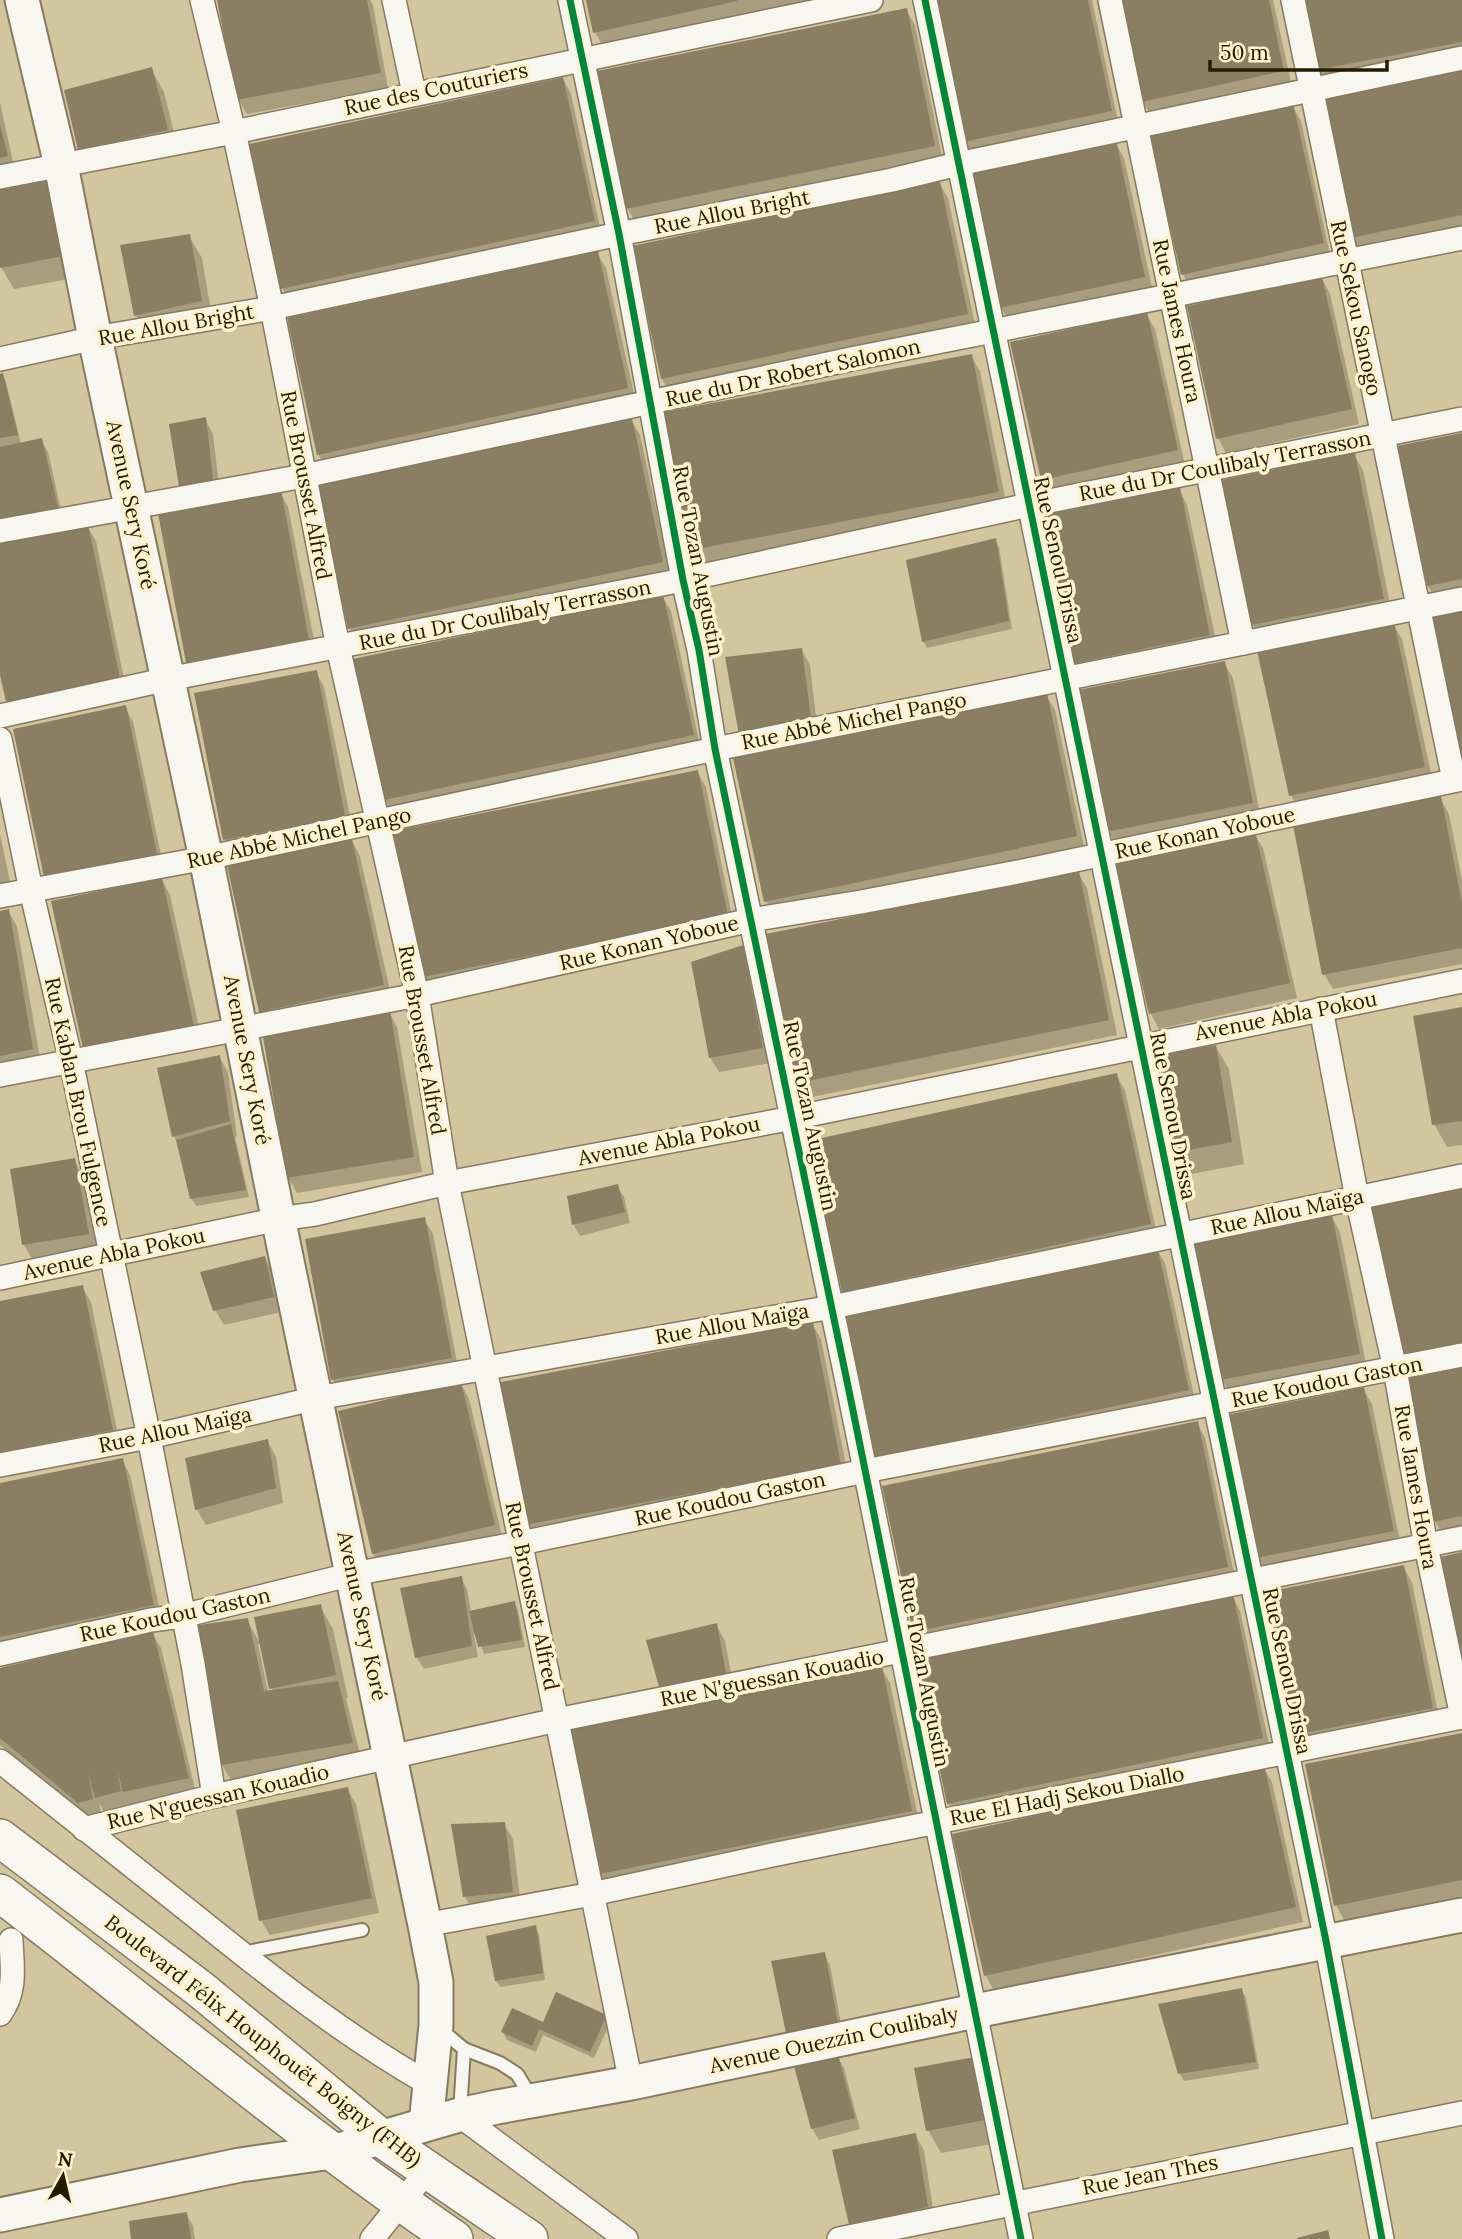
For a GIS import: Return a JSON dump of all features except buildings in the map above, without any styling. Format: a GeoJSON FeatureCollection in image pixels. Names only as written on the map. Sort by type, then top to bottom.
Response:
{"type":"FeatureCollection","features":[{"type":"Feature","properties":{"kind":"main road","name":"Boulevard Félix Houphouët Boigny (FHB)"},"geometry":{"type":"LineString","coordinates":[[0,1838],[200,1989],[381,2138],[529,2239]]}},
{"type":"Feature","properties":{"kind":"main road","name":"Boulevard Félix Houphouët Boigny (FHB)"},"geometry":{"type":"LineString","coordinates":[[0,1893],[233,2077],[401,2203],[454,2239]]}},
{"type":"Feature","properties":{"kind":"street","name":"Avenue Sery Koré"},"geometry":{"type":"LineString","coordinates":[[22,0],[61,165],[95,338],[242,1028],[436,1982],[436,2025],[426,2124]]}},
{"type":"Feature","properties":{"kind":"street","name":"Rue Brousset Alfred"},"geometry":{"type":"LineString","coordinates":[[202,0],[272,308],[338,647],[417,995],[447,1183],[631,2083]]}},
{"type":"Feature","properties":{"kind":"street"},"geometry":{"type":"LineString","coordinates":[[394,0],[414,93]]}},
{"type":"Feature","properties":{"kind":"street","name":"Rue Tozan Augustin"},"geometry":{"type":"LineString","coordinates":[[570,0],[619,234],[683,580],[699,650],[715,749],[903,1652],[1021,2239]]}},
{"type":"Feature","properties":{"kind":"street","name":"Rue des Couturiers"},"geometry":{"type":"LineString","coordinates":[[0,177],[234,132],[871,0]]}},
{"type":"Feature","properties":{"kind":"street","name":"Rue Senou Drissa"},"geometry":{"type":"LineString","coordinates":[[925,0],[1326,1941],[1382,2239]]}},
{"type":"Feature","properties":{"kind":"street","name":"Rue James Houra"},"geometry":{"type":"LineString","coordinates":[[1110,0],[1243,643]]}},
{"type":"Feature","properties":{"kind":"street","name":"Rue Sekou Sanogo"},"geometry":{"type":"LineString","coordinates":[[1293,0],[1418,607],[1458,780]]}},
{"type":"Feature","properties":{"kind":"street","name":"Rue Allou Bright"},"geometry":{"type":"LineString","coordinates":[[0,359],[95,338],[272,308],[619,234],[892,180],[1462,58]]}},
{"type":"Feature","properties":{"kind":"street","name":"Rue du Dr Robert Salomon"},"geometry":{"type":"LineString","coordinates":[[0,531],[304,476],[856,358],[1462,238]]}},
{"type":"Feature","properties":{"kind":"street","name":"Rue du Dr Coulibaly Terrasson"},"geometry":{"type":"LineString","coordinates":[[0,716],[168,679],[683,580],[1029,505],[1462,419]]}},
{"type":"Feature","properties":{"kind":"street","name":"Rue Abbé Michel Pango"},"geometry":{"type":"LineString","coordinates":[[0,896],[206,858],[715,749],[1462,599]]}},
{"type":"Feature","properties":{"kind":"street","name":"Rue Kablan Brou Fulgence"},"geometry":{"type":"LineString","coordinates":[[0,739],[30,890],[71,1060],[149,1437],[193,1664],[214,1796]]}},
{"type":"Feature","properties":{"kind":"street","name":"Rue Konan Yoboue"},"geometry":{"type":"LineString","coordinates":[[0,1075],[417,995],[751,920],[861,902],[1101,855],[1458,780]]}},
{"type":"Feature","properties":{"kind":"street","name":"Avenue Abla Pokou"},"geometry":{"type":"LineString","coordinates":[[0,1278],[279,1219],[315,1214],[447,1183],[793,1118],[1462,981]]}},
{"type":"Feature","properties":{"kind":"street","name":"Rue James Houra"},"geometry":{"type":"LineString","coordinates":[[1321,1009],[1357,1198],[1395,1369],[1426,1546],[1462,1717]]}},
{"type":"Feature","properties":{"kind":"street","name":"Rue Allou Maïga"},"geometry":{"type":"LineString","coordinates":[[0,1465],[149,1437],[317,1398],[832,1307],[1462,1176]]}},
{"type":"Feature","properties":{"kind":"street","name":"Rue Koudou Gaston"},"geometry":{"type":"LineString","coordinates":[[0,1654],[137,1623],[183,1616],[353,1574],[521,1543],[865,1471],[1462,1355]]}},
{"type":"Feature","properties":{"kind":"street","name":"Rue N'guessan Kouadio"},"geometry":{"type":"LineString","coordinates":[[84,1829],[214,1796],[557,1720],[1462,1538]]}},
{"type":"Feature","properties":{"kind":"street","name":"Rue El Hadj Sekou Diallo"},"geometry":{"type":"LineString","coordinates":[[425,1925],[592,1894],[1462,1717]]}},
{"type":"Feature","properties":{"kind":"street"},"geometry":{"type":"LineString","coordinates":[[0,1761],[240,1953],[370,2049],[429,2084]]}},
{"type":"Feature","properties":{"kind":"street","name":"Avenue Ouezzin Coulibaly"},"geometry":{"type":"LineString","coordinates":[[0,2215],[240,2165],[332,2152],[459,2115],[631,2083],[975,2011],[1462,1915]]}},
{"type":"Feature","properties":{"kind":"street"},"geometry":{"type":"LineString","coordinates":[[0,2014],[9,2001],[12,1982],[5,1938],[52,1933]]}},
{"type":"Feature","properties":{"kind":"street","name":"Rue Jean Thes"},"geometry":{"type":"LineString","coordinates":[[841,2239],[1462,2113]]}},
{"type":"Feature","properties":{"kind":"street"},"geometry":{"type":"LineString","coordinates":[[459,2115],[626,2239]]}},
{"type":"Feature","properties":{"kind":"street"},"geometry":{"type":"LineString","coordinates":[[372,2239],[428,2170]]}},
{"type":"Feature","properties":{"kind":"lane"},"geometry":{"type":"LineString","coordinates":[[240,1953],[362,1930]]}},
{"type":"Feature","properties":{"kind":"lane"},"geometry":{"type":"LineString","coordinates":[[436,2025],[464,2049],[500,2063],[517,2074],[533,2100]]}},
{"type":"Feature","properties":{"kind":"lane"},"geometry":{"type":"LineString","coordinates":[[459,2115],[464,2049]]}},
{"type":"Feature","properties":{"kind":"cycle path"},"geometry":{"type":"LineString","coordinates":[[570,0],[619,234],[683,580],[699,650],[715,749],[848,1386],[1021,2239]]}},
{"type":"Feature","properties":{"kind":"cycle path"},"geometry":{"type":"LineString","coordinates":[[925,0],[1326,1941],[1382,2239]]}}]}
